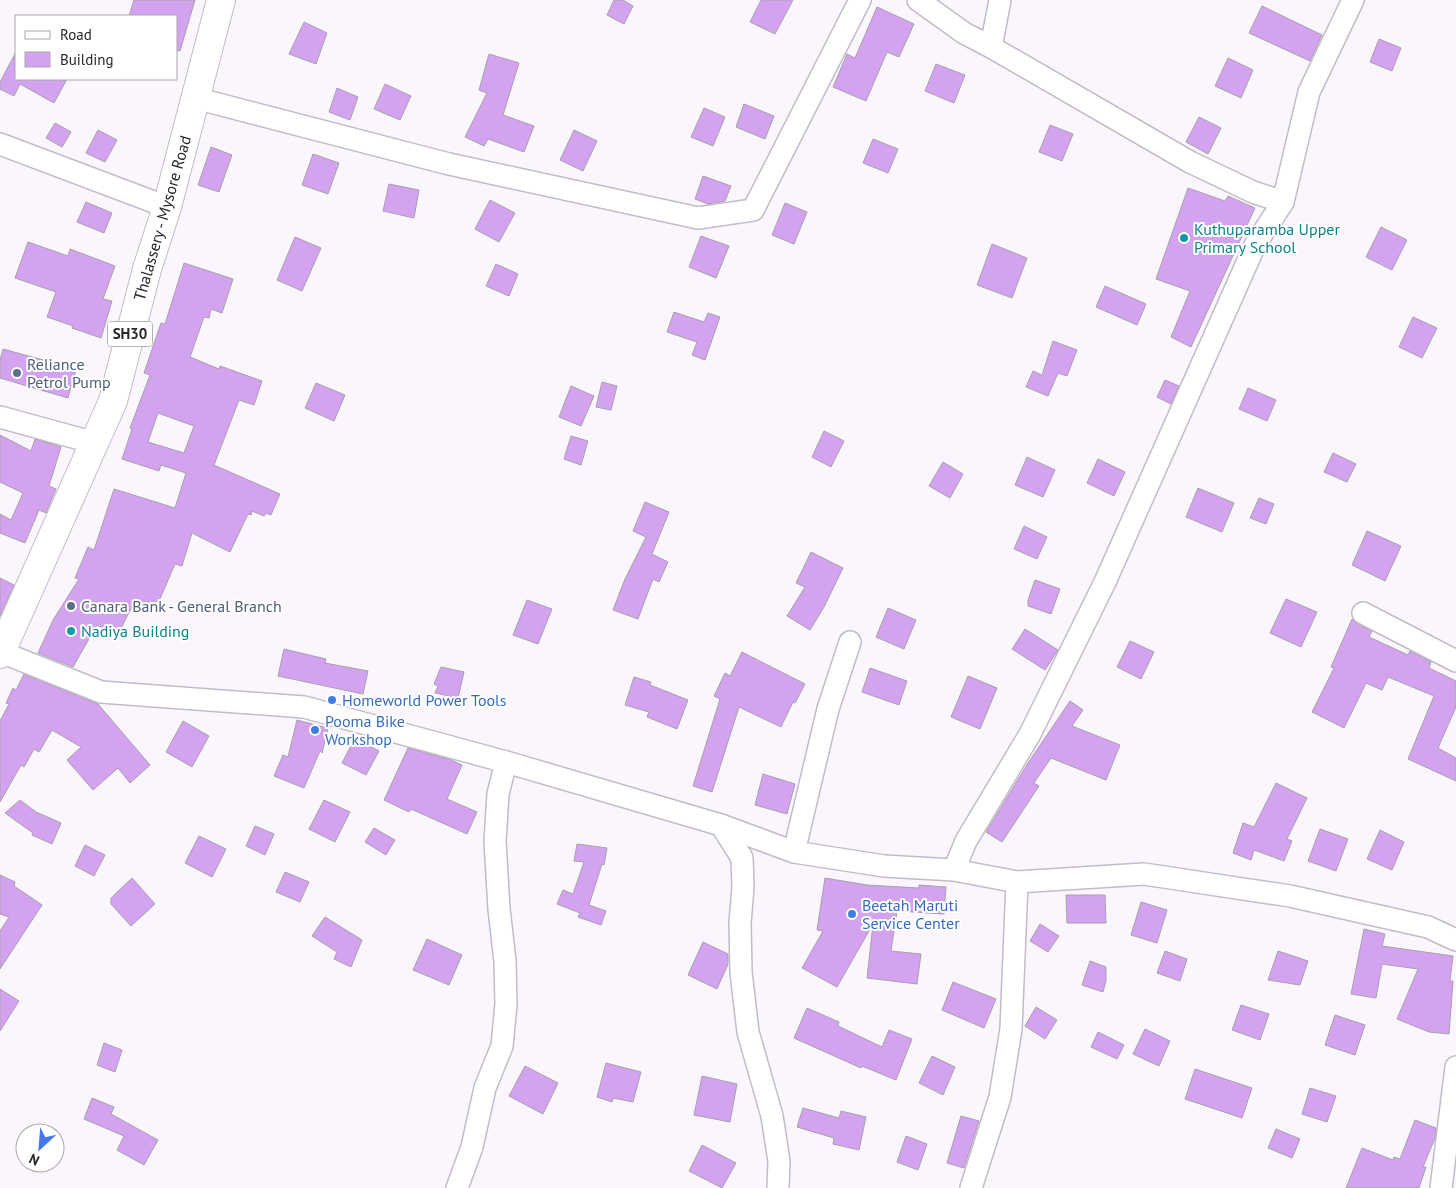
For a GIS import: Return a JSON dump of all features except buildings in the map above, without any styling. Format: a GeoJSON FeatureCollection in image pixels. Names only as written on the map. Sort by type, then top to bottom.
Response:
{"type":"FeatureCollection","features":[{"type":"Feature","properties":{"kind":"main road","name":"Thalassery - Mysore Road"},"geometry":{"type":"LineString","coordinates":[[0,653],[113,401],[147,269],[167,207],[221,0]]}},
{"type":"Feature","properties":{"kind":"street"},"geometry":{"type":"LineString","coordinates":[[195,98],[449,164],[698,218],[753,210],[860,0]]}},
{"type":"Feature","properties":{"kind":"street"},"geometry":{"type":"LineString","coordinates":[[918,0],[964,33],[1190,162],[1253,192],[1283,202]]}},
{"type":"Feature","properties":{"kind":"street"},"geometry":{"type":"LineString","coordinates":[[991,47],[1000,0]]}},
{"type":"Feature","properties":{"kind":"street"},"geometry":{"type":"LineString","coordinates":[[954,870],[966,841],[1030,734],[1104,582],[1255,245],[1283,202],[1309,92],[1353,0]]}},
{"type":"Feature","properties":{"kind":"street"},"geometry":{"type":"LineString","coordinates":[[0,144],[167,207]]}},
{"type":"Feature","properties":{"kind":"street"},"geometry":{"type":"LineString","coordinates":[[0,416],[95,443]]}},
{"type":"Feature","properties":{"kind":"street"},"geometry":{"type":"LineString","coordinates":[[1363,613],[1456,661]]}},
{"type":"Feature","properties":{"kind":"street"},"geometry":{"type":"LineString","coordinates":[[794,852],[828,709],[850,642]]}},
{"type":"Feature","properties":{"kind":"street"},"geometry":{"type":"LineString","coordinates":[[0,653],[101,692],[304,707],[506,762],[721,825],[794,852],[884,866],[954,870],[1017,882],[1144,874],[1290,896],[1428,928],[1456,940]]}},
{"type":"Feature","properties":{"kind":"street"},"geometry":{"type":"LineString","coordinates":[[457,1188],[472,1147],[485,1088],[502,1046],[506,1004],[505,961],[499,909],[495,841],[498,794],[506,762]]}},
{"type":"Feature","properties":{"kind":"street"},"geometry":{"type":"LineString","coordinates":[[721,825],[742,858],[743,887],[740,923],[743,989],[748,1032],[772,1116],[779,1161],[778,1188]]}},
{"type":"Feature","properties":{"kind":"street"},"geometry":{"type":"LineString","coordinates":[[971,1188],[1000,1097],[1011,1029],[1017,882]]}},
{"type":"Feature","properties":{"kind":"street"},"geometry":{"type":"LineString","coordinates":[[1440,1188],[1456,1068]]}},
{"type":"Feature","properties":{"kind":"place","name":"Kuthuparamba Upper Primary School"},"geometry":{"type":"Point","coordinates":[1184,238]}},
{"type":"Feature","properties":{"kind":"place","name":"Reliance Petrol Pump"},"geometry":{"type":"Point","coordinates":[17,373]}},
{"type":"Feature","properties":{"kind":"place","name":"Canara Bank - General Branch"},"geometry":{"type":"Point","coordinates":[71,606]}},
{"type":"Feature","properties":{"kind":"place","name":"Nadiya Building"},"geometry":{"type":"Point","coordinates":[71,631]}},
{"type":"Feature","properties":{"kind":"place","name":"Homeworld Power Tools"},"geometry":{"type":"Point","coordinates":[332,700]}},
{"type":"Feature","properties":{"kind":"place","name":"Pooma Bike Workshop"},"geometry":{"type":"Point","coordinates":[315,730]}},
{"type":"Feature","properties":{"kind":"place","name":"Beetah Maruti Service Center"},"geometry":{"type":"Point","coordinates":[852,914]}}]}
